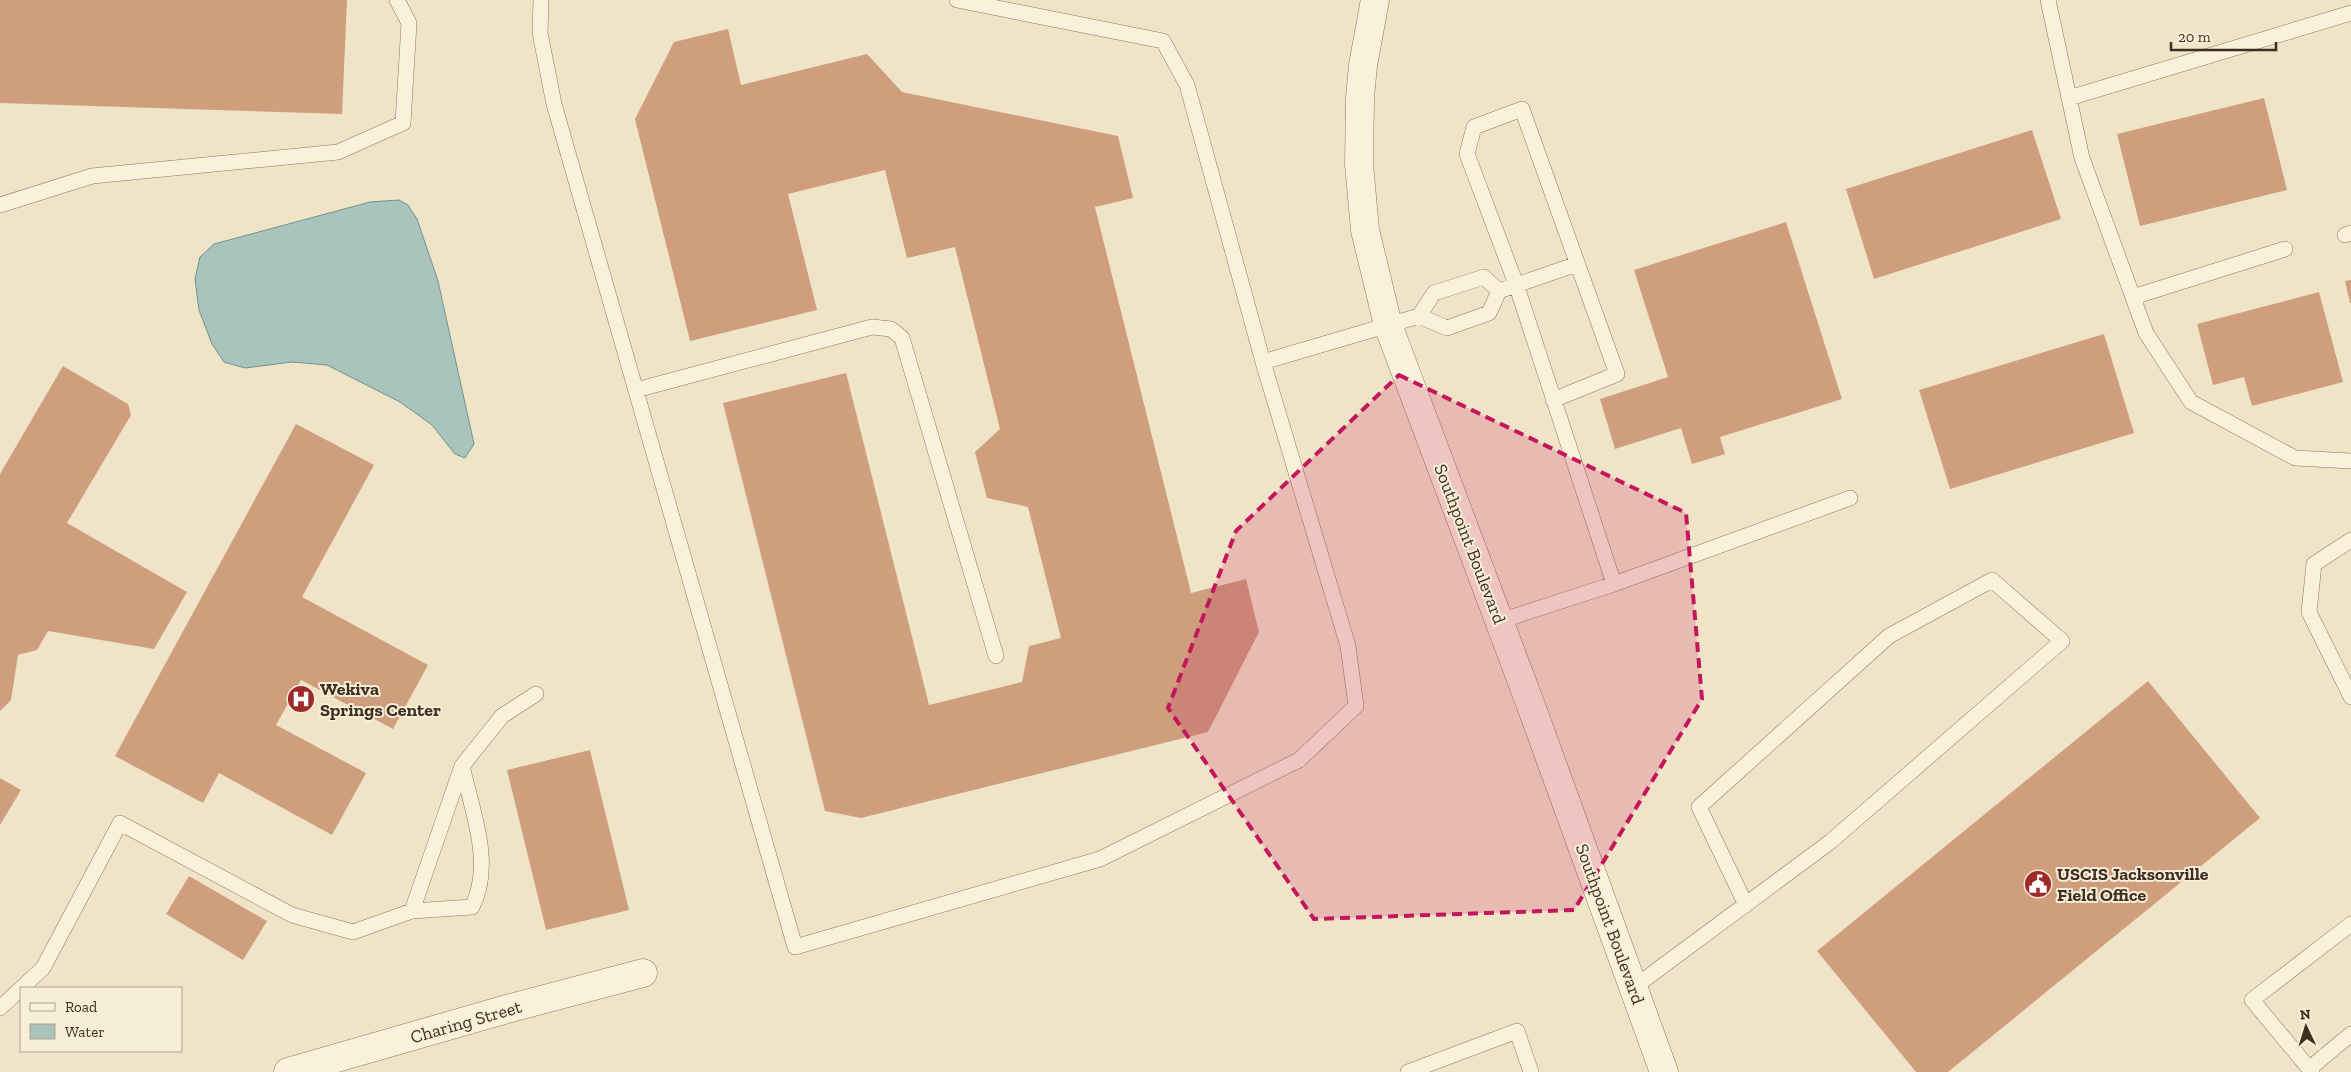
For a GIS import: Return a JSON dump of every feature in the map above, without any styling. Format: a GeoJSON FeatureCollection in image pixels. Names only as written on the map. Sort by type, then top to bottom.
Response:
{"type":"FeatureCollection","features":[{"type":"Feature","properties":{"kind":"street","name":"Southpoint Boulevard"},"geometry":{"type":"LineString","coordinates":[[1375,0],[1363,65],[1360,98],[1359,164],[1365,230],[1388,325],[1500,621],[1664,1072]]}},
{"type":"Feature","properties":{"kind":"street","name":"Charing Street"},"geometry":{"type":"LineString","coordinates":[[288,1072],[507,1009],[643,973]]}},
{"type":"Feature","properties":{"kind":"lane"},"geometry":{"type":"LineString","coordinates":[[0,205],[92,176],[338,152],[402,122],[409,23],[397,0]]}},
{"type":"Feature","properties":{"kind":"lane"},"geometry":{"type":"LineString","coordinates":[[541,0],[540,33],[554,104],[796,947],[1100,859],[1299,760],[1356,706],[1348,646],[1263,362],[1187,85],[1163,41],[957,0]]}},
{"type":"Feature","properties":{"kind":"lane"},"geometry":{"type":"LineString","coordinates":[[2048,0],[2082,158],[2146,333],[2191,402],[2294,458],[2351,461]]}},
{"type":"Feature","properties":{"kind":"lane"},"geometry":{"type":"LineString","coordinates":[[2069,98],[2351,12]]}},
{"type":"Feature","properties":{"kind":"lane"},"geometry":{"type":"LineString","coordinates":[[1553,400],[1617,374],[1522,109],[1474,127],[1467,154],[1516,284],[1553,400],[1614,584]]}},
{"type":"Feature","properties":{"kind":"lane"},"geometry":{"type":"LineString","coordinates":[[2133,297],[2286,249]]}},
{"type":"Feature","properties":{"kind":"lane"},"geometry":{"type":"LineString","coordinates":[[1263,362],[1419,316],[1447,328],[1489,313],[1499,291],[1577,264]]}},
{"type":"Feature","properties":{"kind":"lane"},"geometry":{"type":"LineString","coordinates":[[1419,316],[1434,293],[1484,277],[1499,291]]}},
{"type":"Feature","properties":{"kind":"lane"},"geometry":{"type":"LineString","coordinates":[[636,390],[872,327],[891,329],[902,338],[996,656]]}},
{"type":"Feature","properties":{"kind":"lane"},"geometry":{"type":"LineString","coordinates":[[1500,621],[1614,584],[1850,498]]}},
{"type":"Feature","properties":{"kind":"lane"},"geometry":{"type":"LineString","coordinates":[[2351,540],[2314,564],[2309,612],[2351,697]]}},
{"type":"Feature","properties":{"kind":"lane"},"geometry":{"type":"LineString","coordinates":[[1633,988],[1746,905],[1830,842],[2062,640],[1992,580],[1889,636],[1699,806],[1746,905]]}},
{"type":"Feature","properties":{"kind":"lane"},"geometry":{"type":"LineString","coordinates":[[412,911],[462,766],[502,716],[536,694]]}},
{"type":"Feature","properties":{"kind":"lane"},"geometry":{"type":"LineString","coordinates":[[22,987],[42,968],[120,823],[292,915],[353,932],[412,911],[472,907],[479,893],[481,855],[462,766]]}},
{"type":"Feature","properties":{"kind":"lane"},"geometry":{"type":"LineString","coordinates":[[2351,924],[2252,1000],[2311,1070],[2351,1034]]}},
{"type":"Feature","properties":{"kind":"lane"},"geometry":{"type":"LineString","coordinates":[[0,1008],[20,989]]}},
{"type":"Feature","properties":{"kind":"lane"},"geometry":{"type":"LineString","coordinates":[[1413,1071],[1517,1031],[1531,1072]]}},
{"type":"Feature","properties":{"kind":"highlighted area"},"geometry":{"type":"Polygon","coordinates":[[[1399,375],[1686,513],[1702,699],[1574,910],[1314,919],[1168,708],[1236,531],[1399,375]]]}},
{"type":"Feature","properties":{"kind":"water"},"geometry":{"type":"Polygon","coordinates":[[[399,200],[408,205],[417,219],[438,281],[474,444],[465,458],[455,454],[432,425],[400,402],[327,365],[292,362],[245,368],[224,362],[212,344],[199,310],[195,279],[200,257],[214,244],[370,202],[399,200]]]}},
{"type":"Feature","properties":{"kind":"building"},"geometry":{"type":"Polygon","coordinates":[[[0,0],[347,0],[342,114],[0,103],[0,0]]]}},
{"type":"Feature","properties":{"kind":"building"},"geometry":{"type":"Polygon","coordinates":[[[728,29],[741,85],[867,54],[902,92],[1118,136],[1133,198],[1095,207],[1191,593],[1246,579],[1259,632],[1208,732],[861,818],[825,811],[723,403],[846,373],[929,705],[1022,682],[1029,646],[1061,638],[1028,507],[987,498],[975,452],[1000,429],[955,247],[907,258],[885,170],[788,194],[817,310],[690,341],[635,119],[674,42],[728,29]]]}},
{"type":"Feature","properties":{"kind":"building"},"geometry":{"type":"Polygon","coordinates":[[[2264,98],[2287,190],[2140,226],[2117,134],[2264,98]]]}},
{"type":"Feature","properties":{"kind":"building"},"geometry":{"type":"Polygon","coordinates":[[[2032,130],[2061,219],[1874,279],[1846,189],[2032,130]]]}},
{"type":"Feature","properties":{"kind":"building"},"geometry":{"type":"Polygon","coordinates":[[[1786,222],[1842,399],[1720,437],[1725,454],[1692,464],[1681,428],[1615,449],[1600,399],[1668,377],[1634,270],[1786,222]]]}},
{"type":"Feature","properties":{"kind":"building"},"geometry":{"type":"Polygon","coordinates":[[[2351,280],[2351,303],[2350,303],[2345,281],[2351,280]]]}},
{"type":"Feature","properties":{"kind":"building"},"geometry":{"type":"Polygon","coordinates":[[[2319,292],[2343,382],[2252,406],[2244,377],[2213,385],[2197,324],[2319,292]]]}},
{"type":"Feature","properties":{"kind":"building"},"geometry":{"type":"Polygon","coordinates":[[[2104,334],[2134,433],[1950,489],[1919,390],[2104,334]]]}},
{"type":"Feature","properties":{"kind":"building"},"geometry":{"type":"Polygon","coordinates":[[[63,366],[128,404],[131,415],[67,523],[187,592],[154,649],[48,631],[37,650],[18,655],[11,700],[0,711],[0,474],[63,366]]]}},
{"type":"Feature","properties":{"kind":"building"},"geometry":{"type":"Polygon","coordinates":[[[296,424],[374,465],[302,597],[428,665],[393,729],[301,680],[276,725],[366,773],[332,835],[219,773],[203,803],[115,756],[296,424]]]}},
{"type":"Feature","properties":{"kind":"building","name":"USCIS Jacksonville Field Office"},"geometry":{"type":"Polygon","coordinates":[[[2148,681],[2260,818],[1948,1072],[1916,1072],[1817,951],[2148,681]]]}},
{"type":"Feature","properties":{"kind":"building"},"geometry":{"type":"Polygon","coordinates":[[[590,750],[629,910],[546,930],[507,770],[590,750]]]}},
{"type":"Feature","properties":{"kind":"building"},"geometry":{"type":"Polygon","coordinates":[[[0,778],[21,790],[0,825],[0,778]]]}},
{"type":"Feature","properties":{"kind":"building"},"geometry":{"type":"Polygon","coordinates":[[[189,876],[267,921],[243,960],[166,914],[189,876]]]}},
{"type":"Feature","properties":{"kind":"place","name":"Wekiva Springs Center"},"geometry":{"type":"Point","coordinates":[301,699]}},
{"type":"Feature","properties":{"kind":"place","name":"USCIS Jacksonville Field Office"},"geometry":{"type":"Point","coordinates":[2038,884]}}]}
